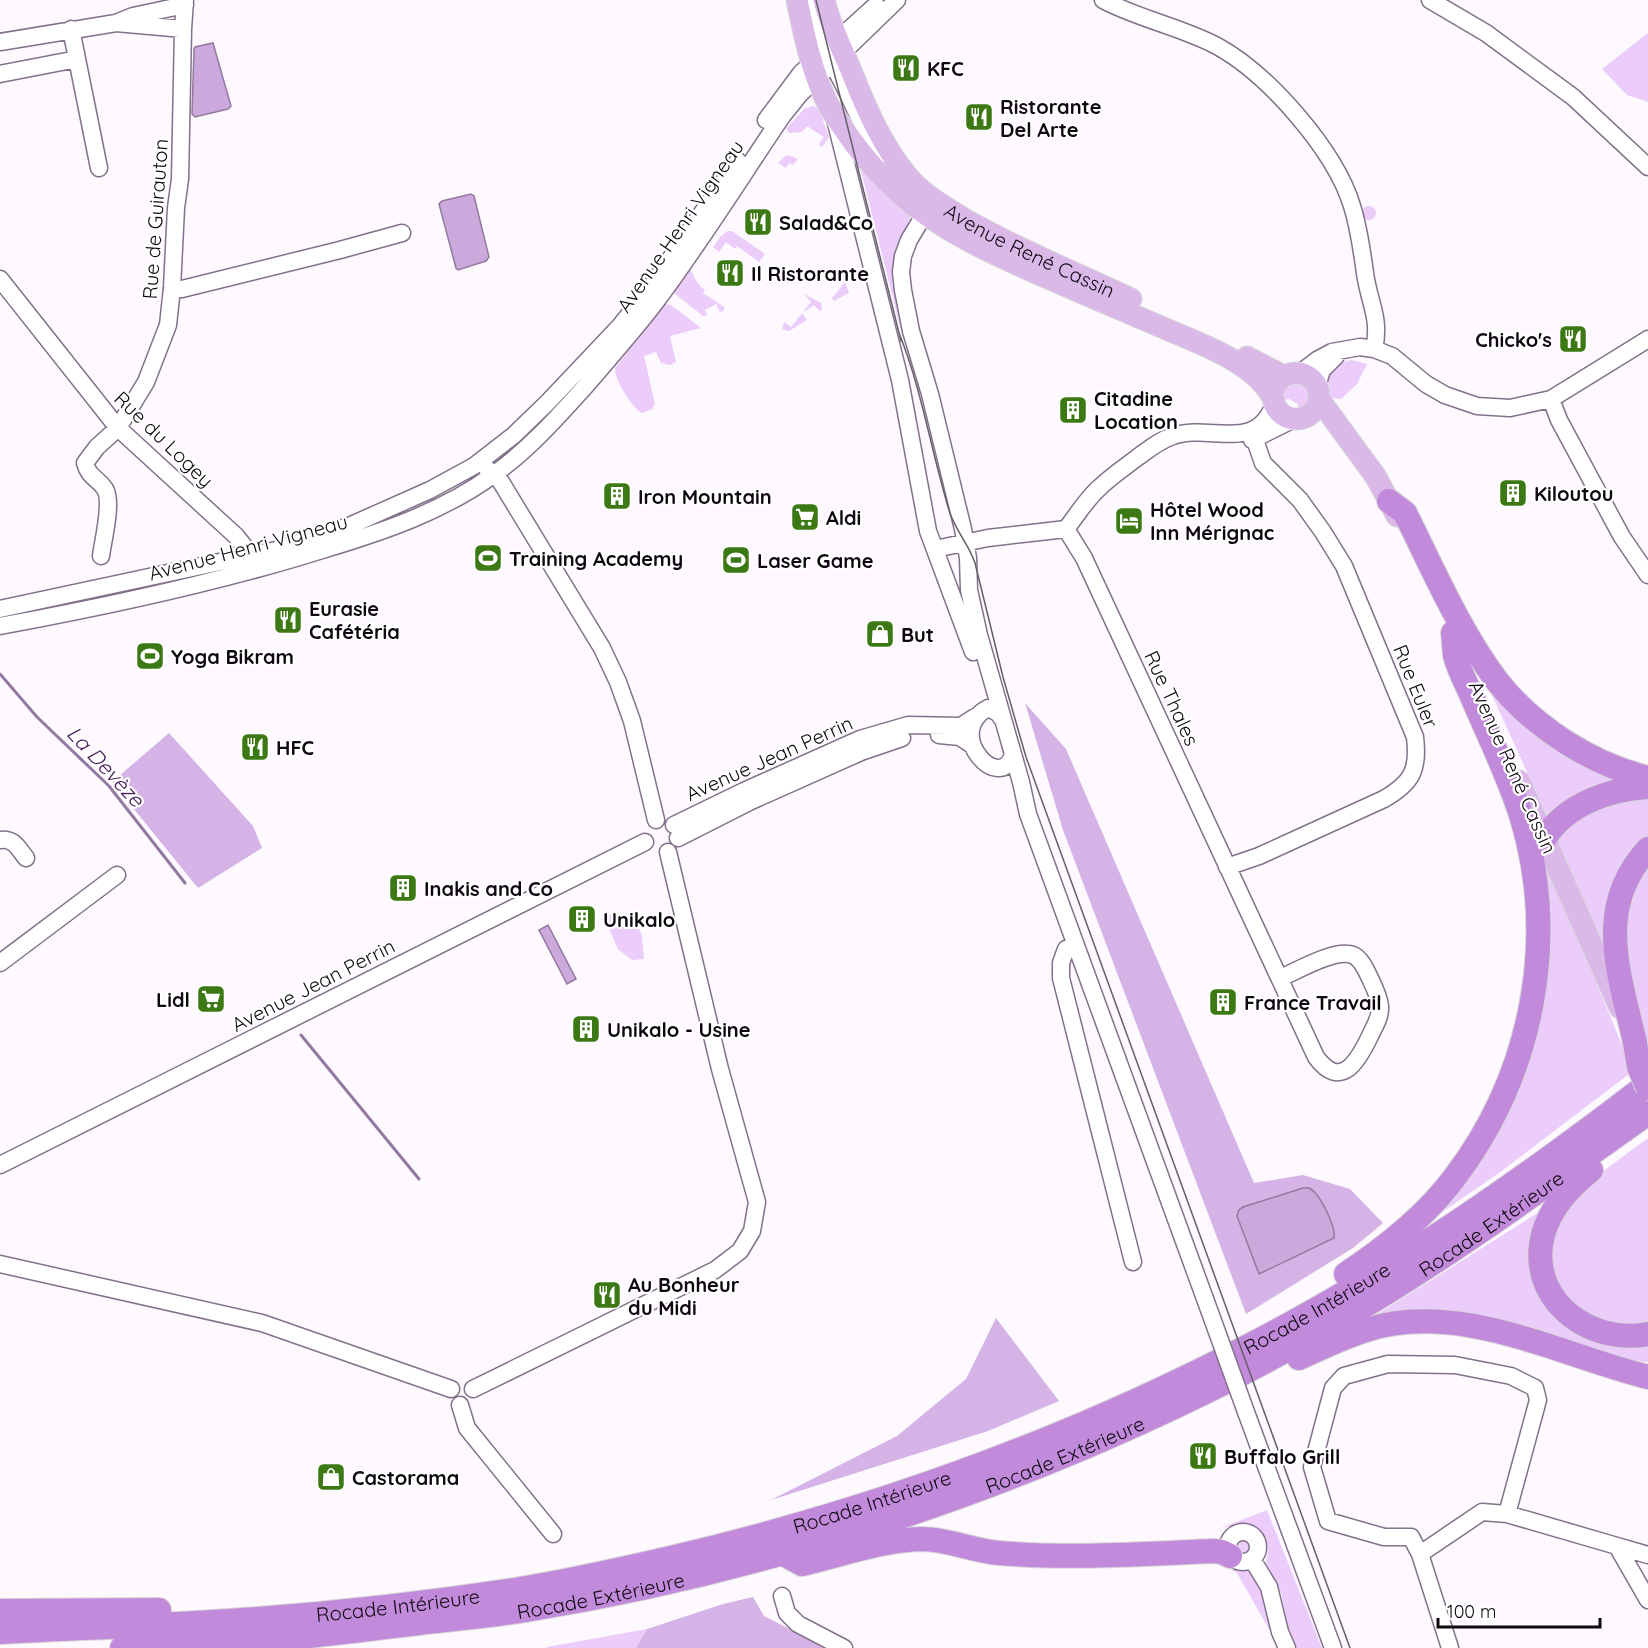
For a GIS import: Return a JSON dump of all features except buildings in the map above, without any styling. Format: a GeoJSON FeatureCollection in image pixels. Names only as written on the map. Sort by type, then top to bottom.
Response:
{"type":"FeatureCollection","features":[{"type":"Feature","properties":{"kind":"highway"},"geometry":{"type":"LineString","coordinates":[[1389,501],[1405,513],[1467,634],[1497,680],[1514,700],[1545,726],[1599,762],[1648,778]]}},
{"type":"Feature","properties":{"kind":"highway"},"geometry":{"type":"LineString","coordinates":[[1207,1367],[1215,1350],[1332,1283],[1387,1245],[1428,1208],[1455,1178],[1480,1139],[1502,1098],[1518,1058],[1529,1019],[1539,952],[1536,880],[1528,841],[1515,798],[1455,656],[1453,633]]}},
{"type":"Feature","properties":{"kind":"highway"},"geometry":{"type":"LineString","coordinates":[[1545,838],[1557,822],[1583,805],[1630,788],[1648,787]]}},
{"type":"Feature","properties":{"kind":"highway"},"geometry":{"type":"LineString","coordinates":[[1648,849],[1626,878],[1615,923],[1614,951],[1639,1067],[1648,1086]]}},
{"type":"Feature","properties":{"kind":"highway"},"geometry":{"type":"LineString","coordinates":[[1586,1132],[1648,1077]]}},
{"type":"Feature","properties":{"kind":"highway","name":"Rocade Intérieure"},"geometry":{"type":"LineString","coordinates":[[0,1632],[264,1619],[517,1590],[741,1542],[860,1507],[979,1466],[1099,1416],[1207,1367],[1284,1327],[1427,1242],[1515,1183],[1648,1086]]}},
{"type":"Feature","properties":{"kind":"highway","name":"Rocade Extérieure"},"geometry":{"type":"LineString","coordinates":[[122,1648],[294,1637],[524,1611],[677,1580],[782,1553],[991,1484],[1093,1444],[1216,1386],[1359,1309],[1506,1215],[1648,1113]]}},
{"type":"Feature","properties":{"kind":"highway"},"geometry":{"type":"LineString","coordinates":[[1648,1122],[1565,1194],[1552,1213],[1541,1246],[1541,1266],[1547,1284],[1566,1312],[1594,1331],[1628,1337],[1648,1334]]}},
{"type":"Feature","properties":{"kind":"highway"},"geometry":{"type":"LineString","coordinates":[[1093,1444],[1222,1396],[1368,1329],[1399,1323],[1433,1322],[1494,1331],[1648,1377]]}},
{"type":"Feature","properties":{"kind":"highway"},"geometry":{"type":"LineString","coordinates":[[1612,1366],[1648,1369]]}},
{"type":"Feature","properties":{"kind":"highway"},"geometry":{"type":"LineString","coordinates":[[782,1553],[802,1564],[881,1543],[924,1539],[996,1553],[1087,1557],[1214,1551],[1241,1558]]}},
{"type":"Feature","properties":{"kind":"highway"},"geometry":{"type":"LineString","coordinates":[[0,1602],[122,1610]]}},
{"type":"Feature","properties":{"kind":"highway"},"geometry":{"type":"LineString","coordinates":[[0,1611],[240,1608],[264,1619]]}},
{"type":"Feature","properties":{"kind":"highway"},"geometry":{"type":"LineString","coordinates":[[268,1648],[294,1637]]}},
{"type":"Feature","properties":{"kind":"main road"},"geometry":{"type":"LineString","coordinates":[[797,0],[829,58]]}},
{"type":"Feature","properties":{"kind":"main road"},"geometry":{"type":"LineString","coordinates":[[824,0],[829,58]]}},
{"type":"Feature","properties":{"kind":"main road","name":"Avenue René Cassin"},"geometry":{"type":"LineString","coordinates":[[829,58],[827,101],[868,162],[891,187],[924,215],[983,248],[1181,335],[1239,364],[1258,377],[1274,401]]}},
{"type":"Feature","properties":{"kind":"main road","name":"Avenue René Cassin"},"geometry":{"type":"LineString","coordinates":[[829,58],[911,180],[953,212],[1017,247],[1144,305],[1305,384],[1369,467],[1389,501],[1453,633],[1648,1071]]}},
{"type":"Feature","properties":{"kind":"main road"},"geometry":{"type":"LineString","coordinates":[[1305,384],[1314,411],[1298,419],[1282,414],[1274,401],[1276,385],[1305,384]]}},
{"type":"Feature","properties":{"kind":"main road","name":"Avenue René Cassin"},"geometry":{"type":"LineString","coordinates":[[1298,419],[1330,431],[1369,467]]}},
{"type":"Feature","properties":{"kind":"street"},"geometry":{"type":"LineString","coordinates":[[807,0],[815,31],[829,58]]}},
{"type":"Feature","properties":{"kind":"street","name":"Avenue Henri Vigneau"},"geometry":{"type":"LineString","coordinates":[[0,626],[146,597],[248,564],[390,528],[467,493],[495,474],[524,450],[560,414],[629,336],[661,295],[783,115],[829,58],[881,0]]}},
{"type":"Feature","properties":{"kind":"street","name":"Avenue Henri Vigneau"},"geometry":{"type":"LineString","coordinates":[[0,609],[248,564],[276,550],[349,526],[430,490],[474,466],[514,435],[549,402],[620,326],[648,291],[794,81],[829,58],[897,0]]}},
{"type":"Feature","properties":{"kind":"street"},"geometry":{"type":"LineString","coordinates":[[1103,0],[1208,42],[1227,52],[1259,77],[1302,123],[1325,153],[1352,205],[1361,240],[1369,297],[1377,323],[1374,349]]}},
{"type":"Feature","properties":{"kind":"street"},"geometry":{"type":"LineString","coordinates":[[1430,0],[1485,33],[1568,93],[1648,167]]}},
{"type":"Feature","properties":{"kind":"street"},"geometry":{"type":"LineString","coordinates":[[116,23],[185,2]]}},
{"type":"Feature","properties":{"kind":"street","name":"Rue de Guirauton"},"geometry":{"type":"LineString","coordinates":[[101,556],[108,507],[107,492],[88,474],[85,463],[97,447],[118,428],[146,382],[168,325],[180,179],[185,2]]}},
{"type":"Feature","properties":{"kind":"street"},"geometry":{"type":"LineString","coordinates":[[0,42],[116,23],[183,29]]}},
{"type":"Feature","properties":{"kind":"street"},"geometry":{"type":"LineString","coordinates":[[71,29],[99,168]]}},
{"type":"Feature","properties":{"kind":"street"},"geometry":{"type":"LineString","coordinates":[[0,74],[77,59]]}},
{"type":"Feature","properties":{"kind":"street"},"geometry":{"type":"LineString","coordinates":[[827,101],[841,142],[900,380],[926,521],[934,549],[969,639],[982,713],[1010,760]]}},
{"type":"Feature","properties":{"kind":"street"},"geometry":{"type":"LineString","coordinates":[[911,180],[925,204],[924,215],[909,240],[903,256],[903,290],[911,331],[930,394],[962,543],[969,590],[1003,720],[1010,760],[1075,945],[1335,1648]]}},
{"type":"Feature","properties":{"kind":"street"},"geometry":{"type":"LineString","coordinates":[[172,288],[182,289],[402,233]]}},
{"type":"Feature","properties":{"kind":"street","name":"Rue du Logey"},"geometry":{"type":"LineString","coordinates":[[0,279],[118,428],[236,536],[244,546],[248,564]]}},
{"type":"Feature","properties":{"kind":"street"},"geometry":{"type":"LineString","coordinates":[[1305,384],[1341,353],[1353,348],[1374,349],[1399,361],[1433,388],[1477,406],[1510,408],[1551,399],[1648,339]]}},
{"type":"Feature","properties":{"kind":"street"},"geometry":{"type":"LineString","coordinates":[[1551,399],[1559,420],[1622,537],[1648,575]]}},
{"type":"Feature","properties":{"kind":"street"},"geometry":{"type":"LineString","coordinates":[[934,549],[1066,529],[1096,490],[1153,446],[1174,435],[1193,432],[1234,434],[1250,432],[1263,424],[1274,401]]}},
{"type":"Feature","properties":{"kind":"street","name":"Avenue Henri Vigneau"},"geometry":{"type":"LineString","coordinates":[[495,474],[496,461],[520,442],[549,402]]}},
{"type":"Feature","properties":{"kind":"street"},"geometry":{"type":"LineString","coordinates":[[1205,433],[1233,441],[1255,440],[1298,419]]}},
{"type":"Feature","properties":{"kind":"street"},"geometry":{"type":"LineString","coordinates":[[907,422],[919,456],[937,528],[945,537],[962,543]]}},
{"type":"Feature","properties":{"kind":"street","name":"Rue Euler"},"geometry":{"type":"LineString","coordinates":[[1227,867],[1258,856],[1384,799],[1400,790],[1410,779],[1416,764],[1415,737],[1344,566],[1300,500],[1263,463],[1255,440]]}},
{"type":"Feature","properties":{"kind":"street"},"geometry":{"type":"LineString","coordinates":[[474,466],[485,468],[495,474],[602,648],[632,721],[656,820]]}},
{"type":"Feature","properties":{"kind":"street","name":"Rue Thales"},"geometry":{"type":"LineString","coordinates":[[1066,529],[1084,558],[1227,867],[1319,1061],[1331,1069],[1339,1071],[1350,1069],[1359,1059],[1379,1016],[1378,997],[1362,962],[1350,954],[1335,955],[1280,978]]}},
{"type":"Feature","properties":{"kind":"street"},"geometry":{"type":"LineString","coordinates":[[934,549],[951,565],[968,614],[979,635]]}},
{"type":"Feature","properties":{"kind":"street"},"geometry":{"type":"LineString","coordinates":[[982,713],[998,713],[1003,720]]}},
{"type":"Feature","properties":{"kind":"street"},"geometry":{"type":"LineString","coordinates":[[972,745],[971,734],[982,713]]}},
{"type":"Feature","properties":{"kind":"street","name":"Avenue Jean Perrin"},"geometry":{"type":"LineString","coordinates":[[676,832],[749,801],[889,735],[928,724],[961,726],[982,713]]}},
{"type":"Feature","properties":{"kind":"street","name":"Avenue Jean Perrin"},"geometry":{"type":"LineString","coordinates":[[889,735],[951,735],[965,739],[986,764],[999,768],[1010,760]]}},
{"type":"Feature","properties":{"kind":"street"},"geometry":{"type":"LineString","coordinates":[[656,820],[666,820],[676,832],[675,846],[663,854],[652,851],[645,842],[645,832],[656,820]]}},
{"type":"Feature","properties":{"kind":"street"},"geometry":{"type":"LineString","coordinates":[[0,840],[13,841],[26,858]]}},
{"type":"Feature","properties":{"kind":"street","name":"Avenue Jean Perrin"},"geometry":{"type":"LineString","coordinates":[[0,1165],[645,842]]}},
{"type":"Feature","properties":{"kind":"street"},"geometry":{"type":"LineString","coordinates":[[473,1389],[715,1269],[740,1251],[752,1231],[757,1202],[720,1069],[668,852]]}},
{"type":"Feature","properties":{"kind":"street"},"geometry":{"type":"LineString","coordinates":[[0,963],[117,875]]}},
{"type":"Feature","properties":{"kind":"street"},"geometry":{"type":"LineString","coordinates":[[1075,945],[1066,949],[1060,963],[1061,978],[1133,1262]]}},
{"type":"Feature","properties":{"kind":"street"},"geometry":{"type":"LineString","coordinates":[[0,1264],[262,1323],[451,1389]]}},
{"type":"Feature","properties":{"kind":"street"},"geometry":{"type":"LineString","coordinates":[[1450,1648],[1420,1554],[1411,1537],[1384,1537],[1328,1521],[1312,1467],[1333,1388],[1344,1376],[1388,1364],[1455,1365],[1523,1380],[1534,1388],[1538,1400],[1507,1514]]}},
{"type":"Feature","properties":{"kind":"street"},"geometry":{"type":"LineString","coordinates":[[473,1389],[464,1382],[456,1383],[451,1389],[453,1401],[460,1405],[467,1428],[553,1534]]}},
{"type":"Feature","properties":{"kind":"street"},"geometry":{"type":"LineString","coordinates":[[460,1405],[471,1401],[473,1389]]}},
{"type":"Feature","properties":{"kind":"street"},"geometry":{"type":"LineString","coordinates":[[1420,1554],[1482,1512],[1507,1514],[1648,1555]]}},
{"type":"Feature","properties":{"kind":"street"},"geometry":{"type":"LineString","coordinates":[[1617,1546],[1648,1600]]}},
{"type":"Feature","properties":{"kind":"street"},"geometry":{"type":"LineString","coordinates":[[1241,1558],[1269,1587],[1280,1632],[1287,1648]]}},
{"type":"Feature","properties":{"kind":"street"},"geometry":{"type":"LineString","coordinates":[[782,1596],[787,1613],[798,1624],[844,1648]]}},
{"type":"Feature","properties":{"kind":"shaded area"},"geometry":{"type":"Polygon","coordinates":[[[1648,33],[1648,102],[1627,95],[1602,69],[1648,33]]]}},
{"type":"Feature","properties":{"kind":"shaded area"},"geometry":{"type":"Polygon","coordinates":[[[213,43],[231,106],[228,109],[195,117],[192,114],[194,49],[213,43]]]}},
{"type":"Feature","properties":{"kind":"shaded area"},"geometry":{"type":"Polygon","coordinates":[[[813,106],[819,109],[829,137],[822,147],[819,144],[824,137],[807,126],[802,132],[789,133],[786,129],[804,109],[813,106]]]}},
{"type":"Feature","properties":{"kind":"shaded area"},"geometry":{"type":"Polygon","coordinates":[[[788,155],[798,159],[793,165],[789,163],[786,168],[778,163],[788,155]]]}},
{"type":"Feature","properties":{"kind":"shaded area"},"geometry":{"type":"Polygon","coordinates":[[[857,155],[911,215],[896,254],[910,353],[902,334],[857,155]]]}},
{"type":"Feature","properties":{"kind":"shaded area"},"geometry":{"type":"Polygon","coordinates":[[[471,194],[474,196],[489,257],[486,261],[458,270],[439,204],[442,201],[471,194]]]}},
{"type":"Feature","properties":{"kind":"shaded area"},"geometry":{"type":"Polygon","coordinates":[[[1366,206],[1372,206],[1376,213],[1372,220],[1366,220],[1362,216],[1362,210],[1366,206]]]}},
{"type":"Feature","properties":{"kind":"shaded area"},"geometry":{"type":"Polygon","coordinates":[[[728,231],[732,231],[765,254],[759,262],[737,246],[735,249],[726,242],[719,252],[713,247],[728,231]]]}},
{"type":"Feature","properties":{"kind":"shaded area"},"geometry":{"type":"Polygon","coordinates":[[[689,269],[705,290],[703,293],[724,307],[724,311],[720,312],[716,304],[705,310],[707,316],[703,316],[674,293],[689,269]]]}},
{"type":"Feature","properties":{"kind":"shaded area"},"geometry":{"type":"Polygon","coordinates":[[[845,282],[849,293],[834,301],[832,298],[845,282]]]}},
{"type":"Feature","properties":{"kind":"shaded area"},"geometry":{"type":"Polygon","coordinates":[[[804,294],[821,303],[822,310],[820,311],[814,305],[802,313],[811,302],[804,294]]]}},
{"type":"Feature","properties":{"kind":"shaded area"},"geometry":{"type":"Polygon","coordinates":[[[666,304],[671,305],[701,328],[670,336],[676,362],[670,365],[661,363],[656,352],[644,356],[655,404],[652,409],[642,413],[624,393],[617,379],[615,368],[666,304]]]}},
{"type":"Feature","properties":{"kind":"shaded area"},"geometry":{"type":"Polygon","coordinates":[[[802,313],[807,320],[789,331],[782,328],[784,322],[791,327],[802,313]]]}},
{"type":"Feature","properties":{"kind":"shaded area"},"geometry":{"type":"Polygon","coordinates":[[[1352,360],[1367,364],[1357,384],[1341,399],[1330,398],[1327,384],[1330,373],[1339,364],[1352,360]]]}},
{"type":"Feature","properties":{"kind":"shaded area"},"geometry":{"type":"Polygon","coordinates":[[[1294,384],[1303,386],[1308,393],[1307,403],[1298,409],[1298,404],[1289,399],[1283,400],[1286,389],[1294,384]]]}},
{"type":"Feature","properties":{"kind":"shaded area"},"geometry":{"type":"Polygon","coordinates":[[[1476,660],[1629,780],[1548,818],[1476,660]]]}},
{"type":"Feature","properties":{"kind":"shaded area"},"geometry":{"type":"Polygon","coordinates":[[[1025,703],[1066,749],[1254,1183],[1303,1175],[1350,1189],[1383,1223],[1353,1248],[1246,1314],[1063,830],[1025,703]]]}},
{"type":"Feature","properties":{"kind":"shaded area"},"geometry":{"type":"Polygon","coordinates":[[[169,733],[253,826],[262,848],[198,888],[112,782],[169,733]]]}},
{"type":"Feature","properties":{"kind":"shaded area"},"geometry":{"type":"Polygon","coordinates":[[[1648,794],[1648,839],[1607,951],[1557,840],[1584,811],[1648,794]]]}},
{"type":"Feature","properties":{"kind":"shaded area"},"geometry":{"type":"Polygon","coordinates":[[[1535,836],[1633,1071],[1499,1173],[1419,1228],[1519,1073],[1535,836]]]}},
{"type":"Feature","properties":{"kind":"shaded area"},"geometry":{"type":"Polygon","coordinates":[[[1648,862],[1648,1046],[1627,988],[1625,903],[1648,862]]]}},
{"type":"Feature","properties":{"kind":"shaded area"},"geometry":{"type":"Polygon","coordinates":[[[614,913],[635,921],[642,935],[644,959],[632,960],[618,949],[604,918],[614,913]]]}},
{"type":"Feature","properties":{"kind":"shaded area"},"geometry":{"type":"Polygon","coordinates":[[[548,925],[576,979],[567,984],[539,930],[548,925]]]}},
{"type":"Feature","properties":{"kind":"shaded area"},"geometry":{"type":"Polygon","coordinates":[[[1648,1138],[1648,1322],[1641,1325],[1603,1322],[1570,1304],[1550,1267],[1551,1240],[1563,1210],[1579,1189],[1648,1138]]]}},
{"type":"Feature","properties":{"kind":"shaded area"},"geometry":{"type":"Polygon","coordinates":[[[1309,1188],[1318,1196],[1330,1219],[1334,1238],[1259,1274],[1237,1216],[1239,1210],[1309,1188]]]}},
{"type":"Feature","properties":{"kind":"shaded area"},"geometry":{"type":"Polygon","coordinates":[[[1547,1207],[1552,1307],[1648,1341],[1648,1362],[1629,1362],[1368,1320],[1547,1207]]]}},
{"type":"Feature","properties":{"kind":"shaded area"},"geometry":{"type":"Polygon","coordinates":[[[996,1318],[1059,1401],[988,1431],[771,1500],[897,1436],[966,1379],[996,1318]]]}},
{"type":"Feature","properties":{"kind":"shaded area"},"geometry":{"type":"Polygon","coordinates":[[[1267,1510],[1322,1648],[1297,1648],[1288,1630],[1281,1592],[1266,1563],[1268,1550],[1266,1538],[1257,1528],[1247,1524],[1221,1528],[1267,1510]]]}},
{"type":"Feature","properties":{"kind":"shaded area"},"geometry":{"type":"Polygon","coordinates":[[[1244,1539],[1250,1541],[1252,1547],[1250,1553],[1244,1555],[1238,1553],[1236,1547],[1238,1541],[1244,1539]]]}},
{"type":"Feature","properties":{"kind":"shaded area"},"geometry":{"type":"Polygon","coordinates":[[[1210,1558],[1252,1573],[1266,1597],[1270,1631],[1237,1573],[1210,1558]]]}},
{"type":"Feature","properties":{"kind":"shaded area"},"geometry":{"type":"Polygon","coordinates":[[[753,1597],[764,1616],[827,1648],[636,1648],[647,1629],[723,1604],[753,1597]]]}},
{"type":"Feature","properties":{"kind":"shaded area"},"geometry":{"type":"Polygon","coordinates":[[[647,1629],[636,1648],[547,1648],[547,1647],[647,1629]]]}},
{"type":"Feature","properties":{"kind":"waterway","name":"La Devèze"},"geometry":{"type":"LineString","coordinates":[[0,674],[37,717],[109,786],[185,883]]}},
{"type":"Feature","properties":{"kind":"waterway","name":"La Devèze"},"geometry":{"type":"LineString","coordinates":[[301,1035],[419,1179]]}},
{"type":"Feature","properties":{"kind":"tram line"},"geometry":{"type":"LineString","coordinates":[[816,0],[901,341]]}},
{"type":"Feature","properties":{"kind":"tram line"},"geometry":{"type":"LineString","coordinates":[[899,333],[914,376],[949,510],[975,563],[1003,677],[1026,757],[1350,1648]]}},
{"type":"Feature","properties":{"kind":"place","name":"KFC"},"geometry":{"type":"Point","coordinates":[906,68]}},
{"type":"Feature","properties":{"kind":"place","name":"Ristorante Del Arte"},"geometry":{"type":"Point","coordinates":[979,117]}},
{"type":"Feature","properties":{"kind":"place","name":"Salad&Co"},"geometry":{"type":"Point","coordinates":[758,222]}},
{"type":"Feature","properties":{"kind":"place","name":"Il Ristorante"},"geometry":{"type":"Point","coordinates":[730,273]}},
{"type":"Feature","properties":{"kind":"place","name":"Chicko's"},"geometry":{"type":"Point","coordinates":[1573,339]}},
{"type":"Feature","properties":{"kind":"place","name":"Citadine Location"},"geometry":{"type":"Point","coordinates":[1073,410]}},
{"type":"Feature","properties":{"kind":"place","name":"Kiloutou"},"geometry":{"type":"Point","coordinates":[1513,493]}},
{"type":"Feature","properties":{"kind":"place","name":"Iron Mountain"},"geometry":{"type":"Point","coordinates":[617,496]}},
{"type":"Feature","properties":{"kind":"place","name":"Aldi"},"geometry":{"type":"Point","coordinates":[805,517]}},
{"type":"Feature","properties":{"kind":"place","name":"Hôtel Wood Inn Mérignac"},"geometry":{"type":"Point","coordinates":[1129,521]}},
{"type":"Feature","properties":{"kind":"place","name":"Training Academy"},"geometry":{"type":"Point","coordinates":[488,558]}},
{"type":"Feature","properties":{"kind":"place","name":"Laser Game"},"geometry":{"type":"Point","coordinates":[736,560]}},
{"type":"Feature","properties":{"kind":"place","name":"Eurasie Cafétéria"},"geometry":{"type":"Point","coordinates":[288,620]}},
{"type":"Feature","properties":{"kind":"place","name":"But"},"geometry":{"type":"Point","coordinates":[880,634]}},
{"type":"Feature","properties":{"kind":"place","name":"Yoga Bikram"},"geometry":{"type":"Point","coordinates":[150,656]}},
{"type":"Feature","properties":{"kind":"place","name":"HFC"},"geometry":{"type":"Point","coordinates":[255,747]}},
{"type":"Feature","properties":{"kind":"place","name":"Inakis and Co"},"geometry":{"type":"Point","coordinates":[403,888]}},
{"type":"Feature","properties":{"kind":"place","name":"Unikalo"},"geometry":{"type":"Point","coordinates":[582,919]}},
{"type":"Feature","properties":{"kind":"place","name":"Lidl"},"geometry":{"type":"Point","coordinates":[211,999]}},
{"type":"Feature","properties":{"kind":"place","name":"France Travail"},"geometry":{"type":"Point","coordinates":[1223,1002]}},
{"type":"Feature","properties":{"kind":"place","name":"Unikalo - Usine"},"geometry":{"type":"Point","coordinates":[586,1029]}},
{"type":"Feature","properties":{"kind":"place","name":"Au Bonheur du Midi"},"geometry":{"type":"Point","coordinates":[607,1295]}},
{"type":"Feature","properties":{"kind":"place","name":"Buffalo Grill"},"geometry":{"type":"Point","coordinates":[1203,1456]}},
{"type":"Feature","properties":{"kind":"place","name":"Castorama"},"geometry":{"type":"Point","coordinates":[331,1477]}}]}
